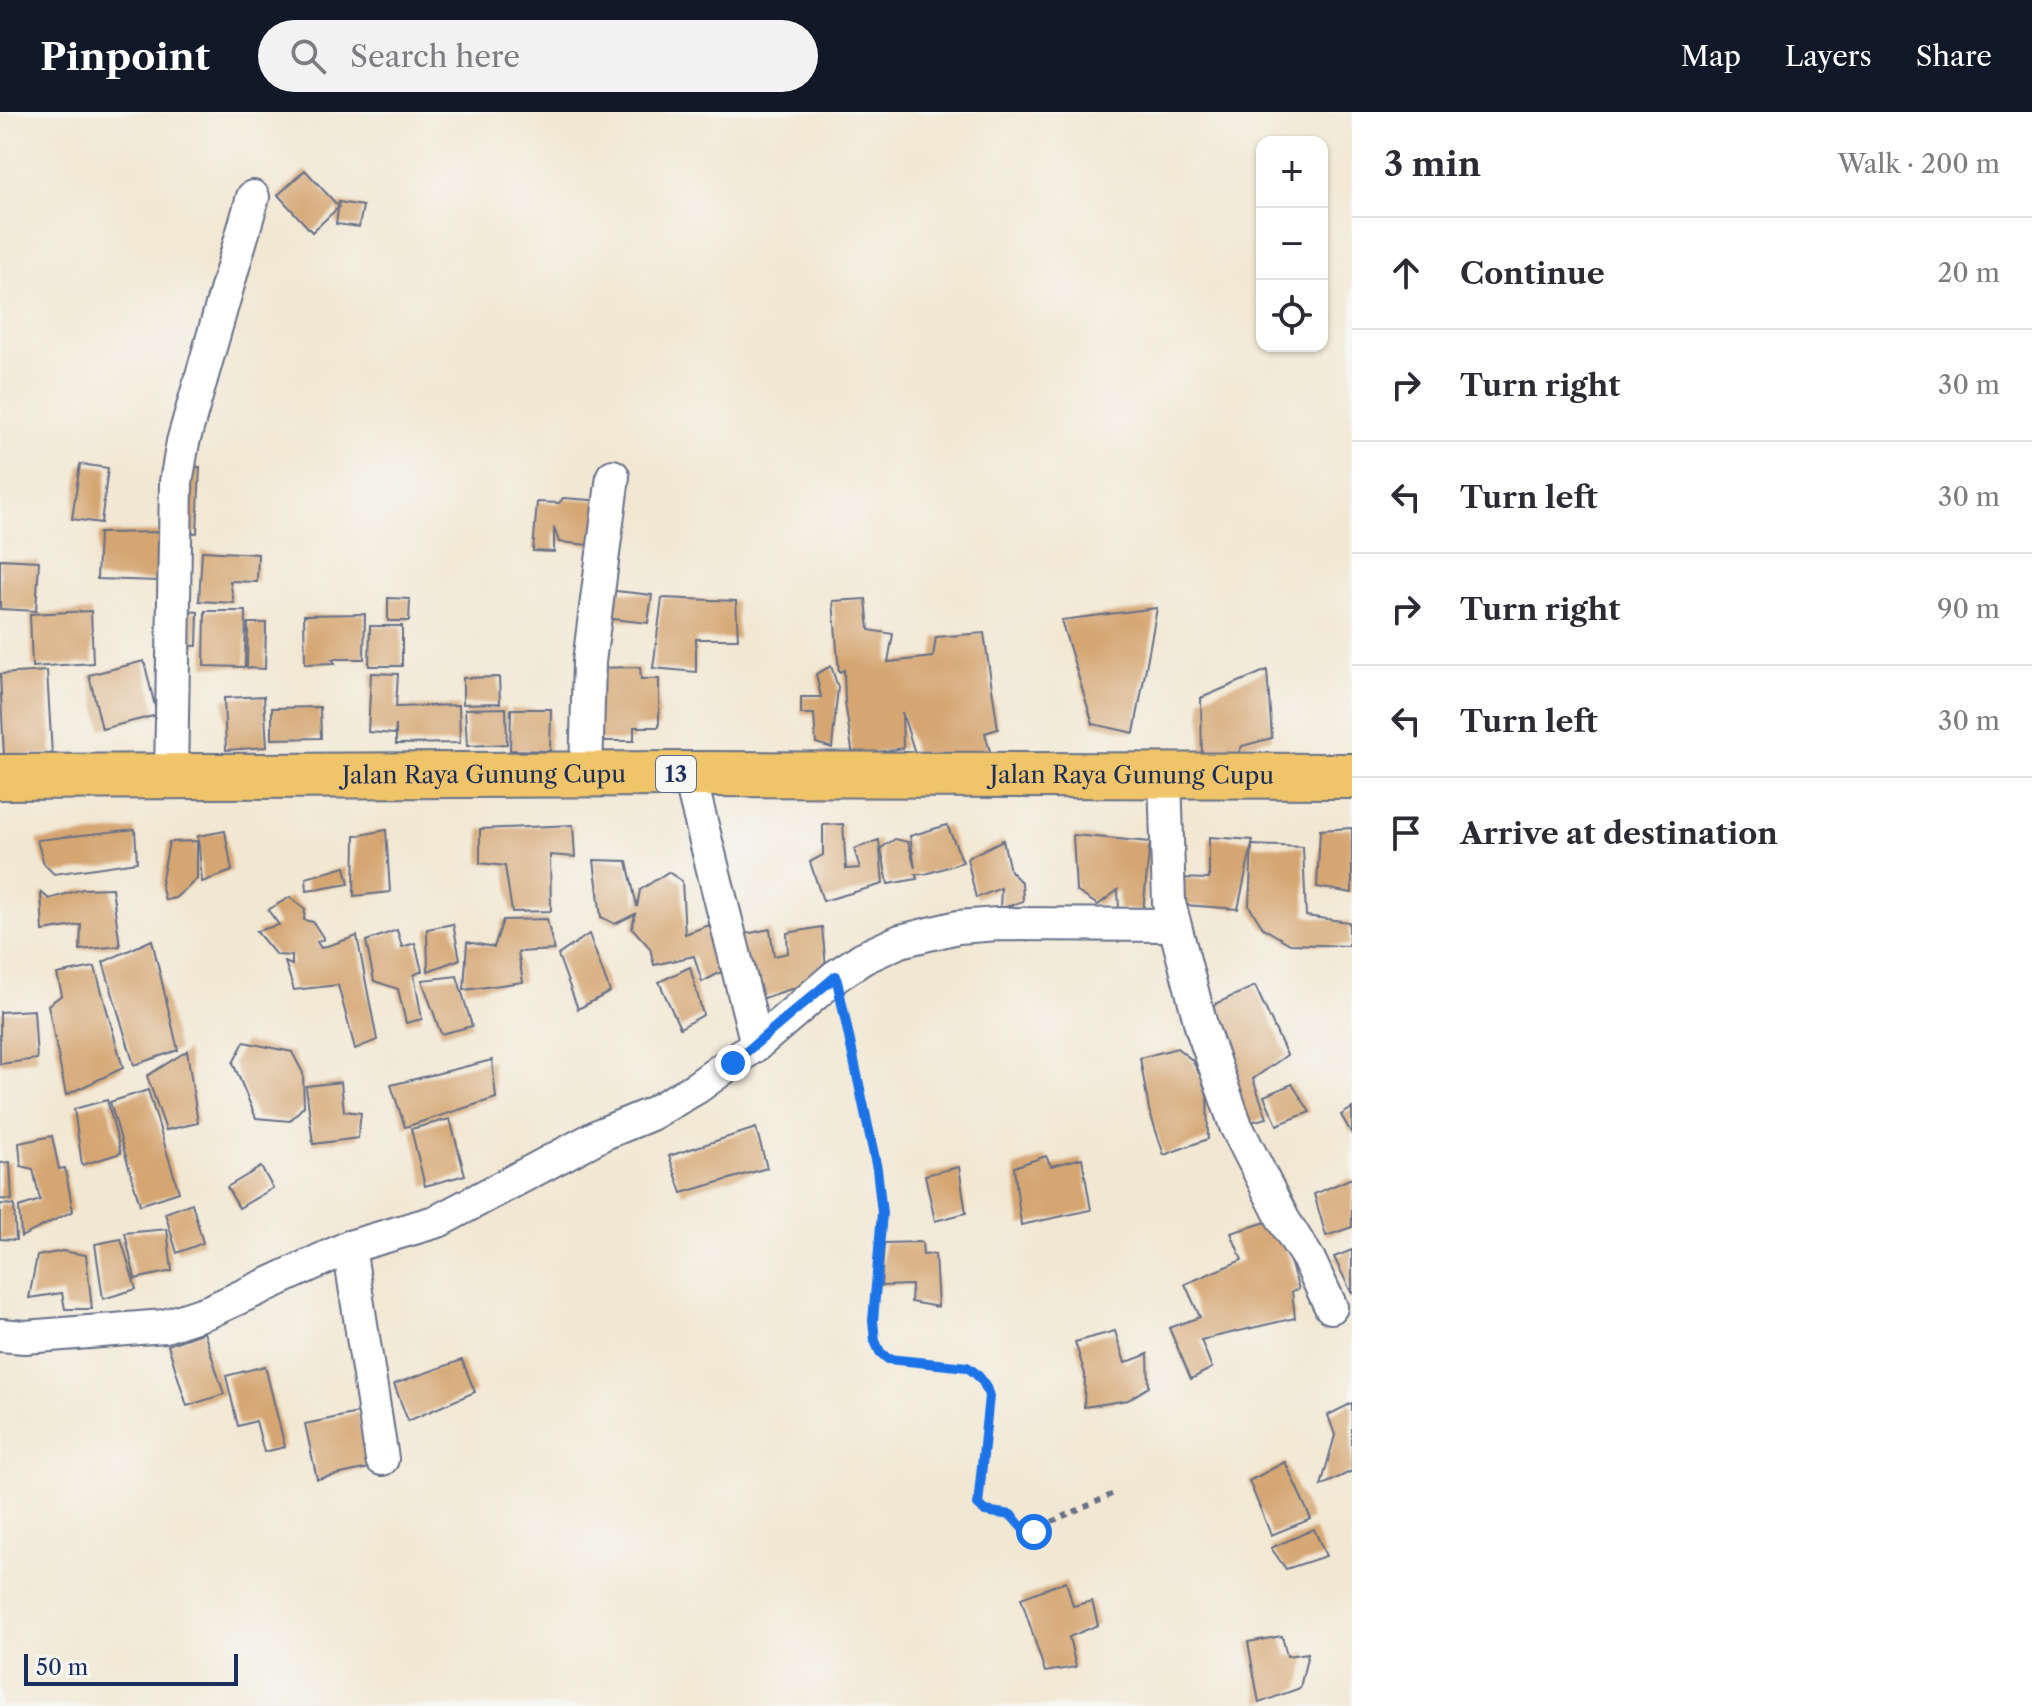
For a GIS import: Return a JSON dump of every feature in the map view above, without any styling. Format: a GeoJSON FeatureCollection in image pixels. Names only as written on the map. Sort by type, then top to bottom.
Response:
{"type":"FeatureCollection","features":[{"type":"Feature","properties":{"kind":"highway","name":"Jalan Raya Gunung Cupu"},"geometry":{"type":"LineString","coordinates":[[0,777],[689,774],[1352,776]]}},
{"type":"Feature","properties":{"kind":"street"},"geometry":{"type":"LineString","coordinates":[[171,777],[176,482],[183,442],[253,197]]}},
{"type":"Feature","properties":{"kind":"street"},"geometry":{"type":"LineString","coordinates":[[586,776],[589,662],[613,476]]}},
{"type":"Feature","properties":{"kind":"street"},"geometry":{"type":"LineString","coordinates":[[689,774],[757,1044]]}},
{"type":"Feature","properties":{"kind":"street"},"geometry":{"type":"LineString","coordinates":[[1165,776],[1169,903],[1202,1029],[1236,1126],[1331,1307]]}},
{"type":"Feature","properties":{"kind":"street"},"geometry":{"type":"LineString","coordinates":[[0,1335],[25,1337],[165,1326],[210,1311],[349,1247],[438,1221],[602,1134],[651,1114],[696,1088],[757,1044],[836,976],[863,958],[900,941],[931,931],[998,924],[1174,925]]}},
{"type":"Feature","properties":{"kind":"street"},"geometry":{"type":"LineString","coordinates":[[349,1247],[382,1459]]}},
{"type":"Feature","properties":{"kind":"path"},"geometry":{"type":"LineString","coordinates":[[836,976],[877,1169],[882,1213],[873,1321],[875,1341],[880,1352],[888,1359],[967,1367],[978,1374],[986,1385],[989,1409],[978,1502],[982,1510],[1011,1515],[1029,1532],[1117,1492]]}},
{"type":"Feature","properties":{"kind":"building"},"geometry":{"type":"Polygon","coordinates":[[[305,170],[339,207],[312,232],[278,195],[305,170]]]}},
{"type":"Feature","properties":{"kind":"building"},"geometry":{"type":"Polygon","coordinates":[[[339,202],[363,206],[359,227],[336,224],[339,202]]]}},
{"type":"Feature","properties":{"kind":"building"},"geometry":{"type":"Polygon","coordinates":[[[80,464],[108,468],[101,523],[72,519],[80,464]]]}},
{"type":"Feature","properties":{"kind":"building"},"geometry":{"type":"Polygon","coordinates":[[[166,466],[200,467],[197,533],[164,532],[166,466]]]}},
{"type":"Feature","properties":{"kind":"building"},"geometry":{"type":"Polygon","coordinates":[[[563,498],[604,501],[599,546],[559,542],[554,527],[554,552],[533,551],[537,502],[559,503],[563,498]]]}},
{"type":"Feature","properties":{"kind":"building"},"geometry":{"type":"Polygon","coordinates":[[[164,532],[159,581],[97,579],[99,533],[164,532]]]}},
{"type":"Feature","properties":{"kind":"building"},"geometry":{"type":"Polygon","coordinates":[[[202,551],[258,554],[257,582],[230,581],[234,603],[199,601],[202,551]]]}},
{"type":"Feature","properties":{"kind":"building"},"geometry":{"type":"Polygon","coordinates":[[[0,559],[39,561],[36,611],[0,609],[0,559]]]}},
{"type":"Feature","properties":{"kind":"building"},"geometry":{"type":"Polygon","coordinates":[[[607,590],[652,595],[648,623],[603,618],[607,590]]]}},
{"type":"Feature","properties":{"kind":"building"},"geometry":{"type":"Polygon","coordinates":[[[388,598],[410,599],[409,621],[388,621],[388,598]]]}},
{"type":"Feature","properties":{"kind":"building"},"geometry":{"type":"Polygon","coordinates":[[[662,598],[736,601],[738,639],[696,639],[696,672],[653,668],[662,598]]]}},
{"type":"Feature","properties":{"kind":"building"},"geometry":{"type":"Polygon","coordinates":[[[866,599],[869,630],[893,634],[888,662],[933,657],[936,637],[984,633],[998,729],[985,733],[991,755],[920,769],[902,712],[903,748],[853,757],[844,670],[839,672],[833,601],[866,599]]]}},
{"type":"Feature","properties":{"kind":"building"},"geometry":{"type":"Polygon","coordinates":[[[1157,608],[1134,733],[1093,724],[1061,620],[1157,608]]]}},
{"type":"Feature","properties":{"kind":"building"},"geometry":{"type":"Polygon","coordinates":[[[161,609],[198,612],[197,646],[159,644],[161,609]]]}},
{"type":"Feature","properties":{"kind":"building"},"geometry":{"type":"Polygon","coordinates":[[[91,611],[93,663],[32,667],[30,614],[91,611]]]}},
{"type":"Feature","properties":{"kind":"building"},"geometry":{"type":"Polygon","coordinates":[[[205,611],[246,611],[245,667],[204,666],[205,611]]]}},
{"type":"Feature","properties":{"kind":"building"},"geometry":{"type":"Polygon","coordinates":[[[365,614],[364,659],[332,659],[335,663],[305,664],[304,615],[365,614]]]}},
{"type":"Feature","properties":{"kind":"building"},"geometry":{"type":"Polygon","coordinates":[[[248,623],[266,623],[265,669],[247,668],[248,623]]]}},
{"type":"Feature","properties":{"kind":"building"},"geometry":{"type":"Polygon","coordinates":[[[370,626],[402,626],[402,666],[369,666],[370,626]]]}},
{"type":"Feature","properties":{"kind":"building"},"geometry":{"type":"Polygon","coordinates":[[[144,661],[157,715],[102,729],[89,675],[144,661]]]}},
{"type":"Feature","properties":{"kind":"building"},"geometry":{"type":"Polygon","coordinates":[[[831,666],[838,687],[832,748],[816,743],[814,714],[801,714],[801,697],[821,697],[816,674],[831,666]]]}},
{"type":"Feature","properties":{"kind":"building"},"geometry":{"type":"Polygon","coordinates":[[[640,667],[641,679],[659,679],[659,727],[634,727],[634,741],[592,741],[592,668],[640,667]]]}},
{"type":"Feature","properties":{"kind":"building"},"geometry":{"type":"Polygon","coordinates":[[[1267,670],[1272,738],[1242,746],[1237,756],[1202,764],[1201,698],[1267,670]]]}},
{"type":"Feature","properties":{"kind":"building"},"geometry":{"type":"Polygon","coordinates":[[[47,671],[52,754],[4,757],[0,674],[47,671]]]}},
{"type":"Feature","properties":{"kind":"building"},"geometry":{"type":"Polygon","coordinates":[[[371,673],[398,674],[396,707],[459,705],[460,743],[396,744],[396,725],[395,734],[368,732],[371,673]]]}},
{"type":"Feature","properties":{"kind":"building"},"geometry":{"type":"Polygon","coordinates":[[[499,677],[500,703],[463,704],[463,678],[499,677]]]}},
{"type":"Feature","properties":{"kind":"building"},"geometry":{"type":"Polygon","coordinates":[[[264,696],[267,747],[226,750],[224,698],[264,696]]]}},
{"type":"Feature","properties":{"kind":"building"},"geometry":{"type":"Polygon","coordinates":[[[320,707],[321,738],[272,739],[272,708],[320,707]]]}},
{"type":"Feature","properties":{"kind":"building"},"geometry":{"type":"Polygon","coordinates":[[[506,708],[507,744],[467,746],[465,709],[506,708]]]}},
{"type":"Feature","properties":{"kind":"building"},"geometry":{"type":"Polygon","coordinates":[[[511,709],[551,709],[550,751],[510,750],[511,709]]]}},
{"type":"Feature","properties":{"kind":"building"},"geometry":{"type":"Polygon","coordinates":[[[843,824],[846,869],[860,868],[854,849],[879,840],[883,884],[823,901],[810,862],[823,855],[823,825],[843,824]]]}},
{"type":"Feature","properties":{"kind":"building"},"geometry":{"type":"Polygon","coordinates":[[[573,825],[575,857],[550,855],[551,911],[512,912],[505,866],[480,863],[480,829],[573,825]]]}},
{"type":"Feature","properties":{"kind":"building"},"geometry":{"type":"Polygon","coordinates":[[[947,825],[963,862],[926,874],[916,874],[917,879],[888,884],[881,848],[895,839],[908,842],[915,868],[910,836],[947,825]]]}},
{"type":"Feature","properties":{"kind":"building"},"geometry":{"type":"Polygon","coordinates":[[[1352,828],[1352,893],[1317,887],[1320,830],[1352,828]]]}},
{"type":"Feature","properties":{"kind":"building"},"geometry":{"type":"Polygon","coordinates":[[[135,829],[137,862],[54,874],[44,864],[37,840],[135,829]]]}},
{"type":"Feature","properties":{"kind":"building"},"geometry":{"type":"Polygon","coordinates":[[[386,830],[390,892],[354,896],[355,836],[386,830]]]}},
{"type":"Feature","properties":{"kind":"building"},"geometry":{"type":"Polygon","coordinates":[[[225,831],[232,871],[202,882],[198,836],[225,831]]]}},
{"type":"Feature","properties":{"kind":"building"},"geometry":{"type":"Polygon","coordinates":[[[1073,835],[1150,842],[1143,911],[1119,909],[1118,890],[1098,905],[1076,891],[1073,835]]]}},
{"type":"Feature","properties":{"kind":"building"},"geometry":{"type":"Polygon","coordinates":[[[1209,837],[1253,840],[1238,909],[1171,904],[1178,878],[1209,879],[1209,837]]]}},
{"type":"Feature","properties":{"kind":"building"},"geometry":{"type":"Polygon","coordinates":[[[1003,840],[1010,871],[1022,883],[1023,901],[1000,909],[1001,888],[976,898],[967,858],[1003,840]]]}},
{"type":"Feature","properties":{"kind":"building"},"geometry":{"type":"Polygon","coordinates":[[[197,841],[197,879],[175,898],[165,900],[161,884],[169,842],[197,841]]]}},
{"type":"Feature","properties":{"kind":"building"},"geometry":{"type":"Polygon","coordinates":[[[1252,845],[1303,847],[1306,916],[1349,922],[1349,946],[1290,944],[1263,928],[1249,906],[1252,845]]]}},
{"type":"Feature","properties":{"kind":"building"},"geometry":{"type":"Polygon","coordinates":[[[594,860],[627,861],[637,907],[640,890],[668,872],[682,881],[685,934],[709,925],[727,969],[702,982],[694,956],[654,965],[650,948],[632,928],[635,914],[615,924],[601,917],[594,860]]]}},
{"type":"Feature","properties":{"kind":"building"},"geometry":{"type":"Polygon","coordinates":[[[345,867],[349,884],[307,891],[306,878],[345,867]]]}},
{"type":"Feature","properties":{"kind":"building"},"geometry":{"type":"Polygon","coordinates":[[[112,888],[120,946],[80,950],[81,925],[43,931],[41,892],[49,899],[83,889],[112,888]]]}},
{"type":"Feature","properties":{"kind":"building"},"geometry":{"type":"Polygon","coordinates":[[[290,897],[305,909],[304,920],[313,922],[324,939],[317,942],[321,948],[357,936],[377,1040],[355,1049],[338,985],[294,990],[285,962],[292,965],[292,956],[276,955],[256,931],[279,925],[268,910],[290,897]]]}},
{"type":"Feature","properties":{"kind":"building"},"geometry":{"type":"Polygon","coordinates":[[[547,919],[554,950],[518,952],[523,982],[464,990],[467,942],[494,947],[503,920],[547,919]]]}},
{"type":"Feature","properties":{"kind":"building"},"geometry":{"type":"Polygon","coordinates":[[[453,924],[460,959],[428,971],[427,929],[453,924]]]}},
{"type":"Feature","properties":{"kind":"building"},"geometry":{"type":"Polygon","coordinates":[[[822,927],[827,977],[752,1002],[736,936],[770,929],[774,956],[788,953],[787,933],[822,927]]]}},
{"type":"Feature","properties":{"kind":"building"},"geometry":{"type":"Polygon","coordinates":[[[397,930],[402,947],[415,943],[422,971],[414,975],[422,1019],[406,1023],[398,989],[374,981],[366,941],[397,930]]]}},
{"type":"Feature","properties":{"kind":"building"},"geometry":{"type":"Polygon","coordinates":[[[589,934],[610,992],[578,1009],[558,955],[589,934]]]}},
{"type":"Feature","properties":{"kind":"building"},"geometry":{"type":"Polygon","coordinates":[[[152,940],[178,1050],[134,1065],[103,962],[152,940]]]}},
{"type":"Feature","properties":{"kind":"building"},"geometry":{"type":"Polygon","coordinates":[[[95,967],[123,1068],[66,1095],[48,1005],[62,995],[57,974],[95,967]]]}},
{"type":"Feature","properties":{"kind":"building"},"geometry":{"type":"Polygon","coordinates":[[[690,967],[703,1015],[680,1028],[659,982],[690,967]]]}},
{"type":"Feature","properties":{"kind":"building"},"geometry":{"type":"Polygon","coordinates":[[[457,976],[472,1026],[441,1034],[422,980],[457,976]]]}},
{"type":"Feature","properties":{"kind":"building"},"geometry":{"type":"Polygon","coordinates":[[[1255,986],[1287,1055],[1253,1079],[1267,1118],[1242,1124],[1204,1014],[1217,1003],[1255,986]]]}},
{"type":"Feature","properties":{"kind":"building"},"geometry":{"type":"Polygon","coordinates":[[[34,1010],[37,1059],[0,1064],[0,1012],[34,1010]]]}},
{"type":"Feature","properties":{"kind":"building"},"geometry":{"type":"Polygon","coordinates":[[[244,1042],[292,1052],[303,1073],[304,1106],[290,1121],[256,1118],[233,1063],[244,1042]]]}},
{"type":"Feature","properties":{"kind":"building"},"geometry":{"type":"Polygon","coordinates":[[[1177,1048],[1192,1060],[1207,1088],[1208,1139],[1164,1155],[1149,1110],[1140,1058],[1177,1048]]]}},
{"type":"Feature","properties":{"kind":"building"},"geometry":{"type":"Polygon","coordinates":[[[187,1051],[198,1123],[166,1130],[147,1076],[187,1051]]]}},
{"type":"Feature","properties":{"kind":"building"},"geometry":{"type":"Polygon","coordinates":[[[492,1060],[496,1098],[405,1127],[391,1085],[492,1060]]]}},
{"type":"Feature","properties":{"kind":"building"},"geometry":{"type":"Polygon","coordinates":[[[341,1082],[344,1111],[361,1113],[358,1138],[313,1144],[306,1086],[341,1082]]]}},
{"type":"Feature","properties":{"kind":"building"},"geometry":{"type":"Polygon","coordinates":[[[1292,1084],[1310,1112],[1277,1125],[1264,1096],[1292,1084]]]}},
{"type":"Feature","properties":{"kind":"building"},"geometry":{"type":"Polygon","coordinates":[[[148,1090],[179,1192],[140,1205],[110,1102],[148,1090]]]}},
{"type":"Feature","properties":{"kind":"building"},"geometry":{"type":"Polygon","coordinates":[[[107,1100],[121,1153],[82,1165],[74,1109],[107,1100]]]}},
{"type":"Feature","properties":{"kind":"building"},"geometry":{"type":"Polygon","coordinates":[[[1352,1108],[1352,1134],[1341,1115],[1352,1108]]]}},
{"type":"Feature","properties":{"kind":"building"},"geometry":{"type":"Polygon","coordinates":[[[450,1119],[465,1175],[425,1186],[411,1129],[450,1119]]]}},
{"type":"Feature","properties":{"kind":"building"},"geometry":{"type":"Polygon","coordinates":[[[756,1128],[767,1168],[682,1193],[669,1156],[756,1128]]]}},
{"type":"Feature","properties":{"kind":"building"},"geometry":{"type":"Polygon","coordinates":[[[52,1136],[59,1169],[65,1168],[73,1211],[21,1237],[19,1207],[40,1200],[33,1169],[21,1166],[19,1143],[52,1136]]]}},
{"type":"Feature","properties":{"kind":"building"},"geometry":{"type":"Polygon","coordinates":[[[1046,1156],[1051,1166],[1082,1158],[1091,1210],[1021,1225],[1014,1167],[1046,1156]]]}},
{"type":"Feature","properties":{"kind":"building"},"geometry":{"type":"Polygon","coordinates":[[[10,1162],[12,1200],[0,1199],[0,1163],[10,1162]]]}},
{"type":"Feature","properties":{"kind":"building"},"geometry":{"type":"Polygon","coordinates":[[[261,1167],[273,1188],[239,1208],[227,1187],[261,1167]]]}},
{"type":"Feature","properties":{"kind":"building"},"geometry":{"type":"Polygon","coordinates":[[[959,1167],[966,1213],[935,1221],[925,1175],[959,1167]]]}},
{"type":"Feature","properties":{"kind":"building"},"geometry":{"type":"Polygon","coordinates":[[[1352,1178],[1352,1227],[1326,1236],[1314,1194],[1352,1178]]]}},
{"type":"Feature","properties":{"kind":"building"},"geometry":{"type":"Polygon","coordinates":[[[192,1203],[203,1243],[177,1253],[165,1213],[192,1203]]]}},
{"type":"Feature","properties":{"kind":"building"},"geometry":{"type":"Polygon","coordinates":[[[0,1204],[14,1205],[16,1240],[0,1239],[0,1204]]]}},
{"type":"Feature","properties":{"kind":"building"},"geometry":{"type":"Polygon","coordinates":[[[1276,1219],[1299,1289],[1292,1291],[1295,1318],[1201,1340],[1212,1368],[1191,1379],[1169,1328],[1200,1317],[1185,1284],[1242,1260],[1231,1233],[1276,1219]]]}},
{"type":"Feature","properties":{"kind":"building"},"geometry":{"type":"Polygon","coordinates":[[[167,1229],[172,1271],[135,1279],[125,1233],[167,1229]]]}},
{"type":"Feature","properties":{"kind":"building"},"geometry":{"type":"Polygon","coordinates":[[[121,1239],[136,1289],[103,1299],[95,1244],[121,1239]]]}},
{"type":"Feature","properties":{"kind":"building"},"geometry":{"type":"Polygon","coordinates":[[[922,1242],[923,1255],[935,1254],[938,1307],[911,1302],[912,1285],[881,1286],[884,1243],[922,1242]]]}},
{"type":"Feature","properties":{"kind":"building"},"geometry":{"type":"Polygon","coordinates":[[[1352,1250],[1352,1294],[1334,1257],[1352,1250]]]}},
{"type":"Feature","properties":{"kind":"building"},"geometry":{"type":"Polygon","coordinates":[[[62,1251],[86,1255],[92,1309],[65,1309],[62,1293],[29,1298],[37,1256],[62,1251]]]}},
{"type":"Feature","properties":{"kind":"building"},"geometry":{"type":"Polygon","coordinates":[[[1115,1331],[1125,1363],[1148,1354],[1149,1387],[1128,1400],[1084,1407],[1085,1374],[1075,1342],[1115,1331]]]}},
{"type":"Feature","properties":{"kind":"building"},"geometry":{"type":"Polygon","coordinates":[[[204,1332],[224,1394],[187,1406],[168,1345],[204,1332]]]}},
{"type":"Feature","properties":{"kind":"building"},"geometry":{"type":"Polygon","coordinates":[[[462,1360],[475,1392],[408,1421],[394,1384],[462,1360]]]}},
{"type":"Feature","properties":{"kind":"building"},"geometry":{"type":"Polygon","coordinates":[[[265,1366],[285,1447],[264,1452],[256,1421],[238,1426],[226,1376],[265,1366]]]}},
{"type":"Feature","properties":{"kind":"building"},"geometry":{"type":"Polygon","coordinates":[[[1352,1403],[1352,1471],[1321,1486],[1335,1435],[1328,1415],[1352,1403]]]}},
{"type":"Feature","properties":{"kind":"building"},"geometry":{"type":"Polygon","coordinates":[[[358,1413],[369,1468],[317,1479],[305,1424],[358,1413]]]}},
{"type":"Feature","properties":{"kind":"building"},"geometry":{"type":"Polygon","coordinates":[[[1285,1462],[1311,1519],[1271,1535],[1249,1481],[1285,1462]]]}},
{"type":"Feature","properties":{"kind":"building"},"geometry":{"type":"Polygon","coordinates":[[[1314,1529],[1326,1556],[1286,1569],[1271,1548],[1314,1529]]]}},
{"type":"Feature","properties":{"kind":"building"},"geometry":{"type":"Polygon","coordinates":[[[1066,1581],[1073,1606],[1092,1601],[1098,1625],[1069,1637],[1076,1667],[1045,1672],[1021,1598],[1066,1581]]]}},
{"type":"Feature","properties":{"kind":"building"},"geometry":{"type":"Polygon","coordinates":[[[1282,1636],[1287,1656],[1308,1653],[1300,1688],[1259,1703],[1248,1642],[1282,1636]]]}},
{"type":"Feature","properties":{"kind":"route"},"geometry":{"type":"LineString","coordinates":[[733,1063],[836,976],[877,1169],[882,1213],[873,1321],[875,1341],[888,1359],[967,1367],[978,1374],[986,1385],[989,1409],[978,1505],[985,1511],[1011,1515],[1026,1532],[1034,1532]]}}]}
